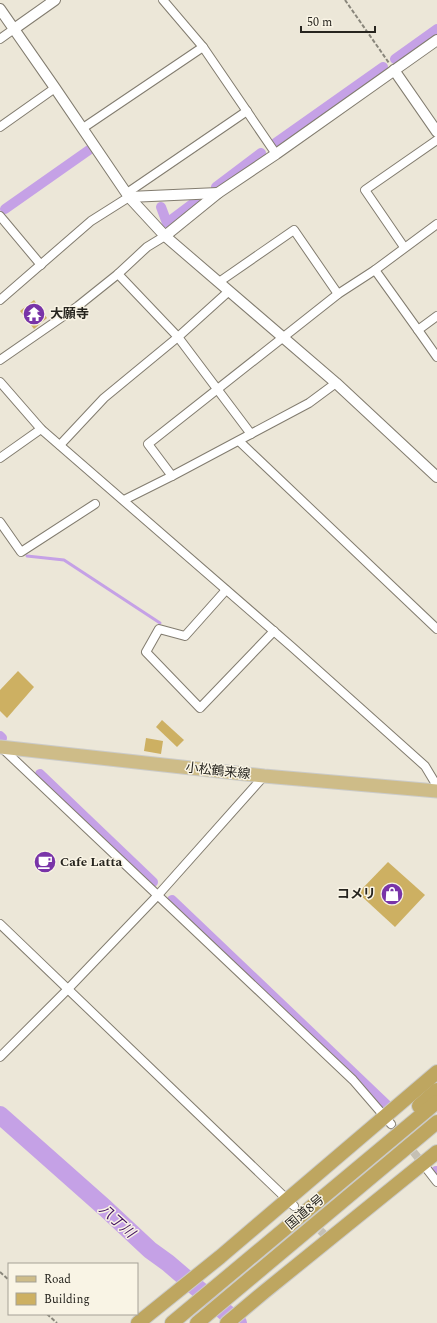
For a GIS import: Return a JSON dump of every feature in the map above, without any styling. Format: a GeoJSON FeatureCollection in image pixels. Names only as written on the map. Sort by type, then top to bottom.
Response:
{"type":"FeatureCollection","features":[{"type":"Feature","properties":{"kind":"highway"},"geometry":{"type":"LineString","coordinates":[[138,1323],[291,1202],[388,1120],[437,1072]]}},
{"type":"Feature","properties":{"kind":"highway"},"geometry":{"type":"LineString","coordinates":[[354,1172],[388,1134],[437,1090]]}},
{"type":"Feature","properties":{"kind":"highway","name":"国道8号"},"geometry":{"type":"LineString","coordinates":[[172,1323],[437,1102]]}},
{"type":"Feature","properties":{"kind":"highway","name":"国道8号"},"geometry":{"type":"LineString","coordinates":[[197,1323],[437,1122]]}},
{"type":"Feature","properties":{"kind":"highway"},"geometry":{"type":"LineString","coordinates":[[363,1184],[395,1166],[437,1134]]}},
{"type":"Feature","properties":{"kind":"highway"},"geometry":{"type":"LineString","coordinates":[[227,1323],[326,1236],[437,1152]]}},
{"type":"Feature","properties":{"kind":"main road","name":"小松鶴来線"},"geometry":{"type":"LineString","coordinates":[[0,746],[264,776],[437,791]]}},
{"type":"Feature","properties":{"kind":"street"},"geometry":{"type":"LineString","coordinates":[[0,39],[55,0]]}},
{"type":"Feature","properties":{"kind":"street"},"geometry":{"type":"LineString","coordinates":[[163,0],[203,47],[276,154]]}},
{"type":"Feature","properties":{"kind":"street"},"geometry":{"type":"LineString","coordinates":[[0,9],[128,195],[165,236],[336,383],[437,477]]}},
{"type":"Feature","properties":{"kind":"street"},"geometry":{"type":"LineString","coordinates":[[0,360],[78,306],[118,274],[147,247],[165,236],[218,193],[276,154],[437,40]]}},
{"type":"Feature","properties":{"kind":"street"},"geometry":{"type":"LineString","coordinates":[[83,128],[203,47]]}},
{"type":"Feature","properties":{"kind":"street"},"geometry":{"type":"LineString","coordinates":[[394,70],[437,132]]}},
{"type":"Feature","properties":{"kind":"street"},"geometry":{"type":"LineString","coordinates":[[0,128],[55,88]]}},
{"type":"Feature","properties":{"kind":"street"},"geometry":{"type":"LineString","coordinates":[[0,300],[91,221],[247,111]]}},
{"type":"Feature","properties":{"kind":"street"},"geometry":{"type":"LineString","coordinates":[[404,247],[365,190],[437,140]]}},
{"type":"Feature","properties":{"kind":"street"},"geometry":{"type":"LineString","coordinates":[[128,195],[218,193]]}},
{"type":"Feature","properties":{"kind":"street"},"geometry":{"type":"LineString","coordinates":[[0,216],[41,265]]}},
{"type":"Feature","properties":{"kind":"street"},"geometry":{"type":"LineString","coordinates":[[172,476],[148,444],[338,294],[375,270],[437,224]]}},
{"type":"Feature","properties":{"kind":"street"},"geometry":{"type":"LineString","coordinates":[[219,282],[294,230],[338,294]]}},
{"type":"Feature","properties":{"kind":"street"},"geometry":{"type":"LineString","coordinates":[[375,270],[437,357]]}},
{"type":"Feature","properties":{"kind":"street"},"geometry":{"type":"LineString","coordinates":[[118,274],[178,337],[218,388],[251,434]]}},
{"type":"Feature","properties":{"kind":"street"},"geometry":{"type":"LineString","coordinates":[[60,445],[104,398],[178,337],[229,291]]}},
{"type":"Feature","properties":{"kind":"street"},"geometry":{"type":"LineString","coordinates":[[418,330],[437,316]]}},
{"type":"Feature","properties":{"kind":"street"},"geometry":{"type":"LineString","coordinates":[[0,382],[41,429],[124,500],[425,766],[437,786]]}},
{"type":"Feature","properties":{"kind":"street"},"geometry":{"type":"LineString","coordinates":[[124,500],[309,403],[336,383]]}},
{"type":"Feature","properties":{"kind":"street"},"geometry":{"type":"LineString","coordinates":[[0,458],[41,429]]}},
{"type":"Feature","properties":{"kind":"street"},"geometry":{"type":"LineString","coordinates":[[239,441],[437,629]]}},
{"type":"Feature","properties":{"kind":"street"},"geometry":{"type":"LineString","coordinates":[[0,522],[21,552],[95,504]]}},
{"type":"Feature","properties":{"kind":"street"},"geometry":{"type":"LineString","coordinates":[[226,590],[185,636],[159,629],[146,652],[200,708],[274,632]]}},
{"type":"Feature","properties":{"kind":"street"},"geometry":{"type":"LineString","coordinates":[[0,746],[353,1080],[388,1120]]}},
{"type":"Feature","properties":{"kind":"street"},"geometry":{"type":"LineString","coordinates":[[0,1057],[68,989],[158,895],[264,776]]}},
{"type":"Feature","properties":{"kind":"street"},"geometry":{"type":"LineString","coordinates":[[0,924],[291,1202]]}},
{"type":"Feature","properties":{"kind":"street"},"geometry":{"type":"LineString","coordinates":[[423,1164],[437,1182]]}},
{"type":"Feature","properties":{"kind":"path"},"geometry":{"type":"LineString","coordinates":[[345,0],[394,70]]}},
{"type":"Feature","properties":{"kind":"path"},"geometry":{"type":"LineString","coordinates":[[0,1272],[8,1279]]}},
{"type":"Feature","properties":{"kind":"path"},"geometry":{"type":"LineString","coordinates":[[48,1315],[57,1323]]}},
{"type":"Feature","properties":{"kind":"building","name":"大願寺"},"geometry":{"type":"Polygon","coordinates":[[[34,300],[47,318],[34,329],[20,311],[34,300]]]}},
{"type":"Feature","properties":{"kind":"building"},"geometry":{"type":"Polygon","coordinates":[[[18,671],[34,687],[7,718],[0,711],[0,690],[18,671]]]}},
{"type":"Feature","properties":{"kind":"building"},"geometry":{"type":"Polygon","coordinates":[[[162,720],[184,740],[177,747],[156,727],[162,720]]]}},
{"type":"Feature","properties":{"kind":"building"},"geometry":{"type":"Polygon","coordinates":[[[146,738],[163,741],[161,754],[144,751],[146,738]]]}},
{"type":"Feature","properties":{"kind":"building","name":"コメリ"},"geometry":{"type":"Polygon","coordinates":[[[388,862],[425,895],[395,927],[358,893],[388,862]]]}},
{"type":"Feature","properties":{"kind":"waterway"},"geometry":{"type":"LineString","coordinates":[[395,59],[437,29]]}},
{"type":"Feature","properties":{"kind":"waterway"},"geometry":{"type":"LineString","coordinates":[[274,144],[383,67]]}},
{"type":"Feature","properties":{"kind":"waterway"},"geometry":{"type":"LineString","coordinates":[[5,209],[89,150]]}},
{"type":"Feature","properties":{"kind":"waterway"},"geometry":{"type":"LineString","coordinates":[[216,187],[261,153]]}},
{"type":"Feature","properties":{"kind":"waterway"},"geometry":{"type":"LineString","coordinates":[[161,207],[167,223],[195,202]]}},
{"type":"Feature","properties":{"kind":"waterway"},"geometry":{"type":"LineString","coordinates":[[27,556],[64,560],[160,623]]}},
{"type":"Feature","properties":{"kind":"waterway"},"geometry":{"type":"LineString","coordinates":[[40,774],[153,882]]}},
{"type":"Feature","properties":{"kind":"waterway"},"geometry":{"type":"LineString","coordinates":[[172,900],[387,1105]]}},
{"type":"Feature","properties":{"kind":"waterway","name":"八丁川"},"geometry":{"type":"LineString","coordinates":[[0,1115],[150,1250],[168,1263],[238,1323]]}},
{"type":"Feature","properties":{"kind":"tunnel"},"geometry":{"type":"LineString","coordinates":[[391,1124],[423,1164]]}},
{"type":"Feature","properties":{"kind":"tunnel"},"geometry":{"type":"LineString","coordinates":[[294,1206],[324,1234]]}},
{"type":"Feature","properties":{"kind":"place","name":"大願寺"},"geometry":{"type":"Point","coordinates":[34,314]}},
{"type":"Feature","properties":{"kind":"place","name":"Cafe Latta"},"geometry":{"type":"Point","coordinates":[45,862]}},
{"type":"Feature","properties":{"kind":"place","name":"コメリ"},"geometry":{"type":"Point","coordinates":[392,894]}}]}
